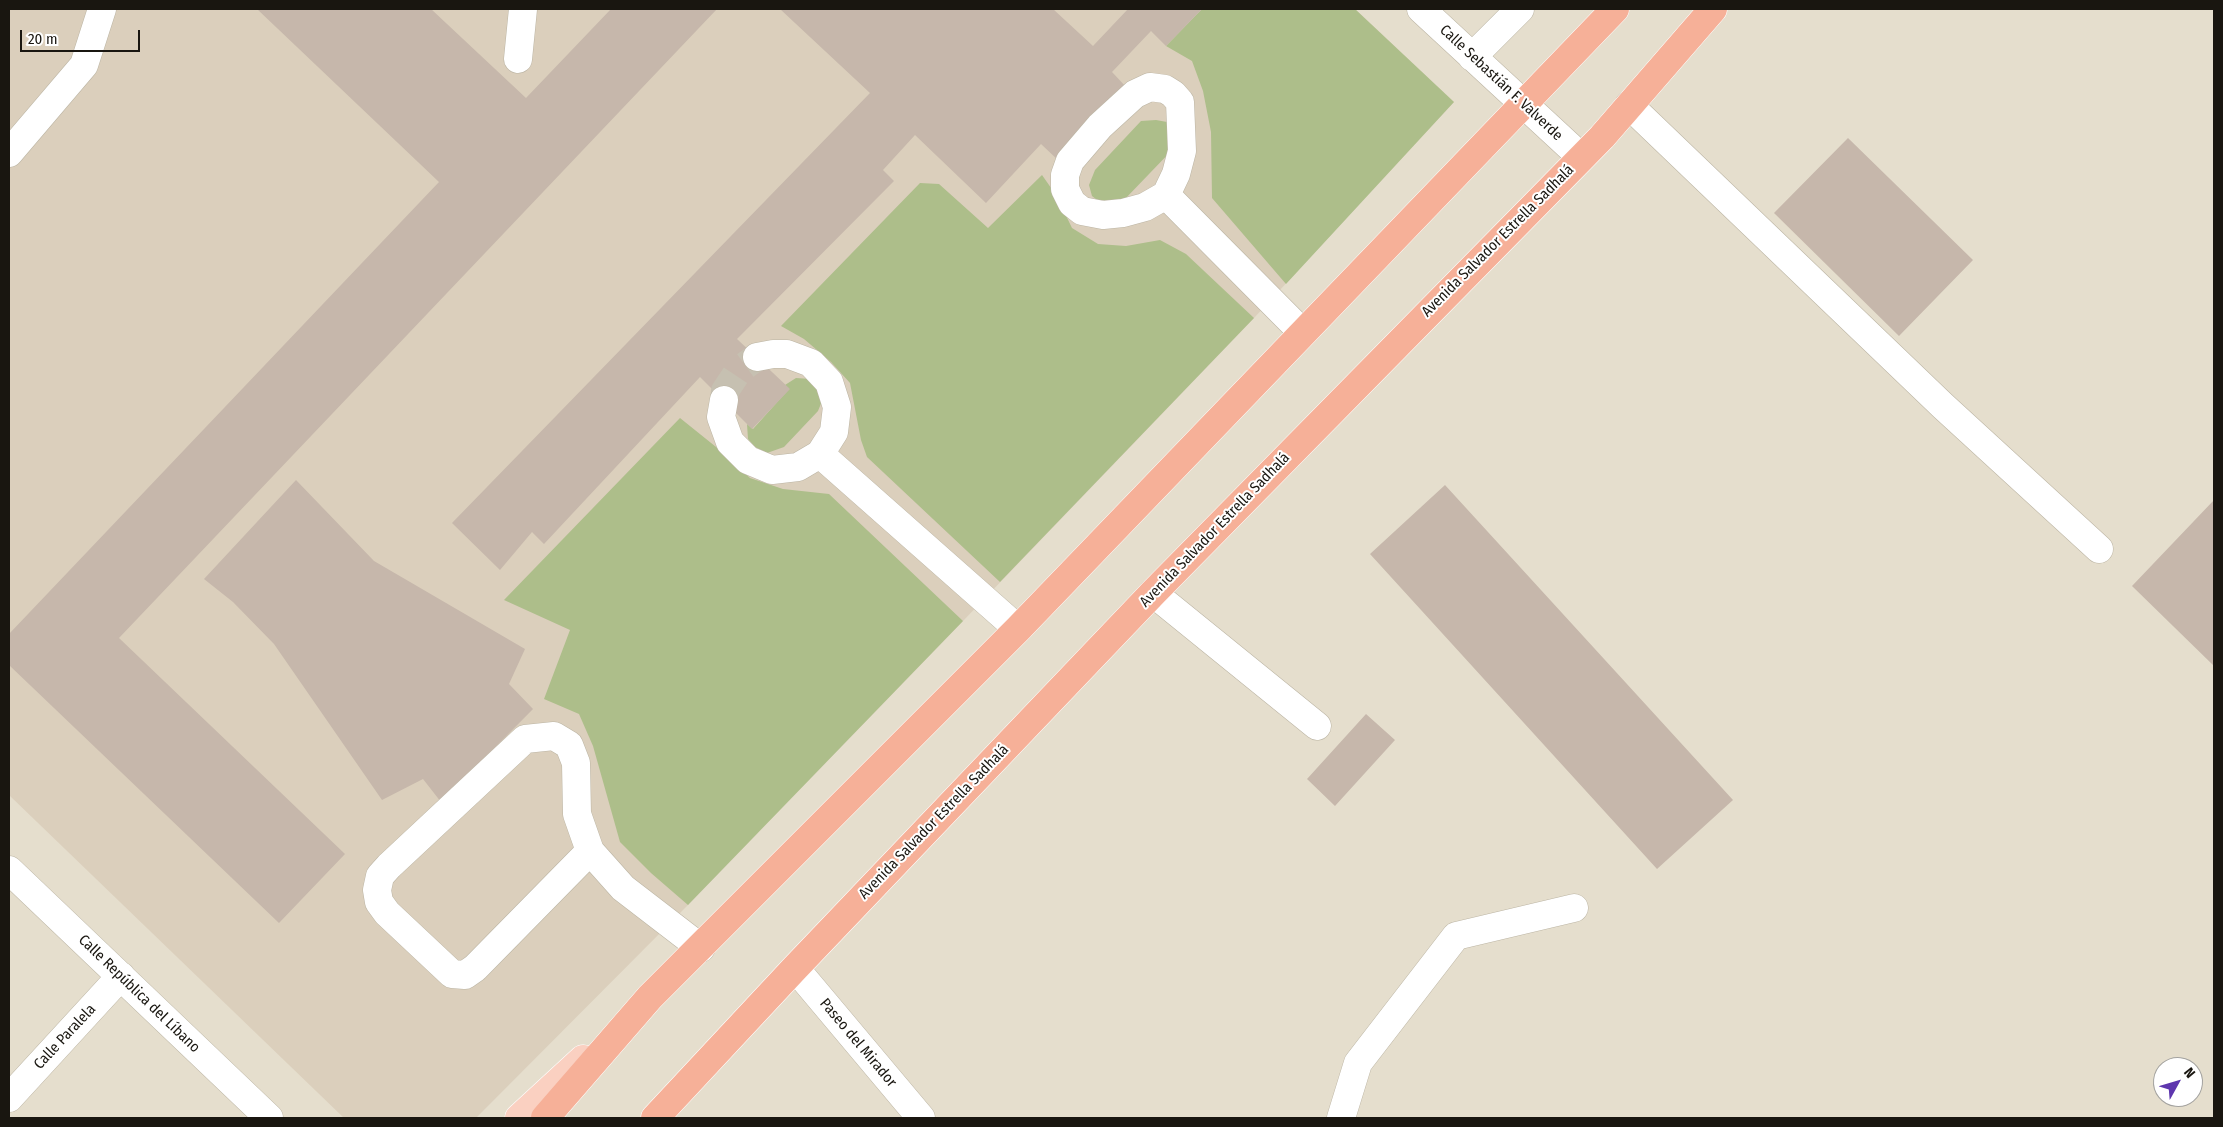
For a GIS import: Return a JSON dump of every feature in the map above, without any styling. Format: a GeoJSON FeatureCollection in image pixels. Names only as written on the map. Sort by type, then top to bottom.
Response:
{"type":"FeatureCollection","features":[{"type":"Feature","properties":{"kind":"highway"},"geometry":{"type":"LineString","coordinates":[[545,1118],[650,997],[1018,629],[1614,9]]}},
{"type":"Feature","properties":{"kind":"highway","name":"Avenida Salvador Estrella Sadhalá"},"geometry":{"type":"LineString","coordinates":[[655,1118],[718,1053],[795,968],[1153,593],[1581,157],[1712,9]]}},
{"type":"Feature","properties":{"kind":"main road"},"geometry":{"type":"LineString","coordinates":[[519,1118],[650,997]]}},
{"type":"Feature","properties":{"kind":"main road","name":"Avenida Salvador Estrella Sadhalá"},"geometry":{"type":"LineString","coordinates":[[662,1118],[718,1053]]}},
{"type":"Feature","properties":{"kind":"street"},"geometry":{"type":"LineString","coordinates":[[9,153],[84,65],[102,9]]}},
{"type":"Feature","properties":{"kind":"street"},"geometry":{"type":"LineString","coordinates":[[518,59],[523,9]]}},
{"type":"Feature","properties":{"kind":"street","name":"Calle Sebastián F. Valverde"},"geometry":{"type":"LineString","coordinates":[[1421,9],[1581,157]]}},
{"type":"Feature","properties":{"kind":"street"},"geometry":{"type":"LineString","coordinates":[[1472,57],[1520,9]]}},
{"type":"Feature","properties":{"kind":"street"},"geometry":{"type":"LineString","coordinates":[[1150,87],[1165,89],[1174,94],[1180,102],[1182,151],[1176,174],[1166,195],[1145,207],[1123,213],[1103,215],[1082,212],[1072,203],[1065,189],[1065,175],[1070,161],[1100,126],[1135,94],[1150,87]]}},
{"type":"Feature","properties":{"kind":"street"},"geometry":{"type":"LineString","coordinates":[[1629,104],[1943,406],[2100,548]]}},
{"type":"Feature","properties":{"kind":"street"},"geometry":{"type":"LineString","coordinates":[[1166,195],[1302,332]]}},
{"type":"Feature","properties":{"kind":"street"},"geometry":{"type":"LineString","coordinates":[[724,400],[722,417],[730,442],[748,460],[772,470],[798,468],[820,454],[834,432],[837,407],[830,382],[811,363],[787,354],[757,357]]}},
{"type":"Feature","properties":{"kind":"street"},"geometry":{"type":"LineString","coordinates":[[820,454],[1018,629]]}},
{"type":"Feature","properties":{"kind":"street"},"geometry":{"type":"LineString","coordinates":[[1153,593],[1317,726]]}},
{"type":"Feature","properties":{"kind":"street"},"geometry":{"type":"LineString","coordinates":[[590,851],[465,976],[452,974],[387,913],[379,902],[377,890],[380,876],[389,866],[525,739],[554,736],[569,745],[576,764],[577,814],[590,851],[624,888],[701,948]]}},
{"type":"Feature","properties":{"kind":"street","name":"Calle República del Líbano"},"geometry":{"type":"LineString","coordinates":[[9,870],[269,1118]]}},
{"type":"Feature","properties":{"kind":"street"},"geometry":{"type":"LineString","coordinates":[[1341,1118],[1358,1063],[1456,936],[1574,908]]}},
{"type":"Feature","properties":{"kind":"street","name":"Paseo del Mirador"},"geometry":{"type":"LineString","coordinates":[[795,968],[920,1118]]}},
{"type":"Feature","properties":{"kind":"street","name":"Calle Paralela"},"geometry":{"type":"LineString","coordinates":[[9,1098],[121,976]]}},
{"type":"Feature","properties":{"kind":"shaded area"},"geometry":{"type":"Polygon","coordinates":[[[9,9],[1355,9],[1454,102],[1254,318],[963,621],[688,905],[476,1118],[344,1118],[9,795],[9,9]]]}},
{"type":"Feature","properties":{"kind":"green space"},"geometry":{"type":"Polygon","coordinates":[[[1202,9],[1355,9],[1454,102],[1286,284],[1212,198],[1211,132],[1203,91],[1192,61],[1166,46],[1202,9]]]}},
{"type":"Feature","properties":{"kind":"green space"},"geometry":{"type":"Polygon","coordinates":[[[1156,120],[1167,122],[1175,147],[1124,200],[1101,203],[1092,196],[1089,185],[1095,170],[1141,121],[1156,120]]]}},
{"type":"Feature","properties":{"kind":"green space"},"geometry":{"type":"Polygon","coordinates":[[[1042,175],[1056,195],[1072,228],[1098,244],[1126,246],[1160,240],[1186,254],[1254,318],[1000,582],[867,457],[861,440],[850,383],[831,362],[804,339],[781,326],[920,183],[939,184],[988,228],[1042,175]]]}},
{"type":"Feature","properties":{"kind":"green space"},"geometry":{"type":"Polygon","coordinates":[[[796,378],[811,379],[821,392],[822,401],[818,411],[784,447],[767,453],[755,447],[748,439],[747,424],[753,429],[789,389],[785,385],[796,378]]]}},
{"type":"Feature","properties":{"kind":"green space"},"geometry":{"type":"Polygon","coordinates":[[[680,418],[726,455],[750,478],[783,489],[829,494],[963,621],[688,905],[651,873],[620,842],[593,746],[579,714],[544,699],[570,630],[504,600],[680,418]]]}},
{"type":"Feature","properties":{"kind":"building"},"geometry":{"type":"Polygon","coordinates":[[[257,9],[431,9],[526,98],[611,9],[717,9],[119,638],[345,854],[279,923],[9,665],[9,634],[439,182],[257,9]]]}},
{"type":"Feature","properties":{"kind":"building"},"geometry":{"type":"Polygon","coordinates":[[[780,9],[1053,9],[1093,46],[1128,9],[1202,9],[1166,46],[1151,31],[1112,72],[1127,88],[1059,161],[1041,144],[986,203],[915,135],[883,170],[894,181],[737,339],[790,389],[752,429],[700,377],[544,544],[532,532],[500,570],[452,523],[870,93],[780,9]]]}},
{"type":"Feature","properties":{"kind":"building"},"geometry":{"type":"Polygon","coordinates":[[[1848,138],[1973,260],[1899,336],[1774,213],[1848,138]]]}},
{"type":"Feature","properties":{"kind":"building"},"geometry":{"type":"Polygon","coordinates":[[[296,480],[374,561],[525,649],[509,684],[533,709],[441,802],[423,779],[382,800],[274,644],[233,602],[204,579],[296,480]]]}},
{"type":"Feature","properties":{"kind":"building"},"geometry":{"type":"Polygon","coordinates":[[[1445,485],[1733,800],[1657,869],[1370,554],[1445,485]]]}},
{"type":"Feature","properties":{"kind":"building"},"geometry":{"type":"Polygon","coordinates":[[[2214,500],[2214,666],[2132,586],[2214,500]]]}},
{"type":"Feature","properties":{"kind":"building"},"geometry":{"type":"Polygon","coordinates":[[[1366,714],[1395,740],[1335,806],[1307,779],[1366,714]]]}},
{"type":"Feature","properties":{"kind":"tunnel"},"geometry":{"type":"LineString","coordinates":[[724,400],[725,391],[739,370],[757,357]]}}]}
